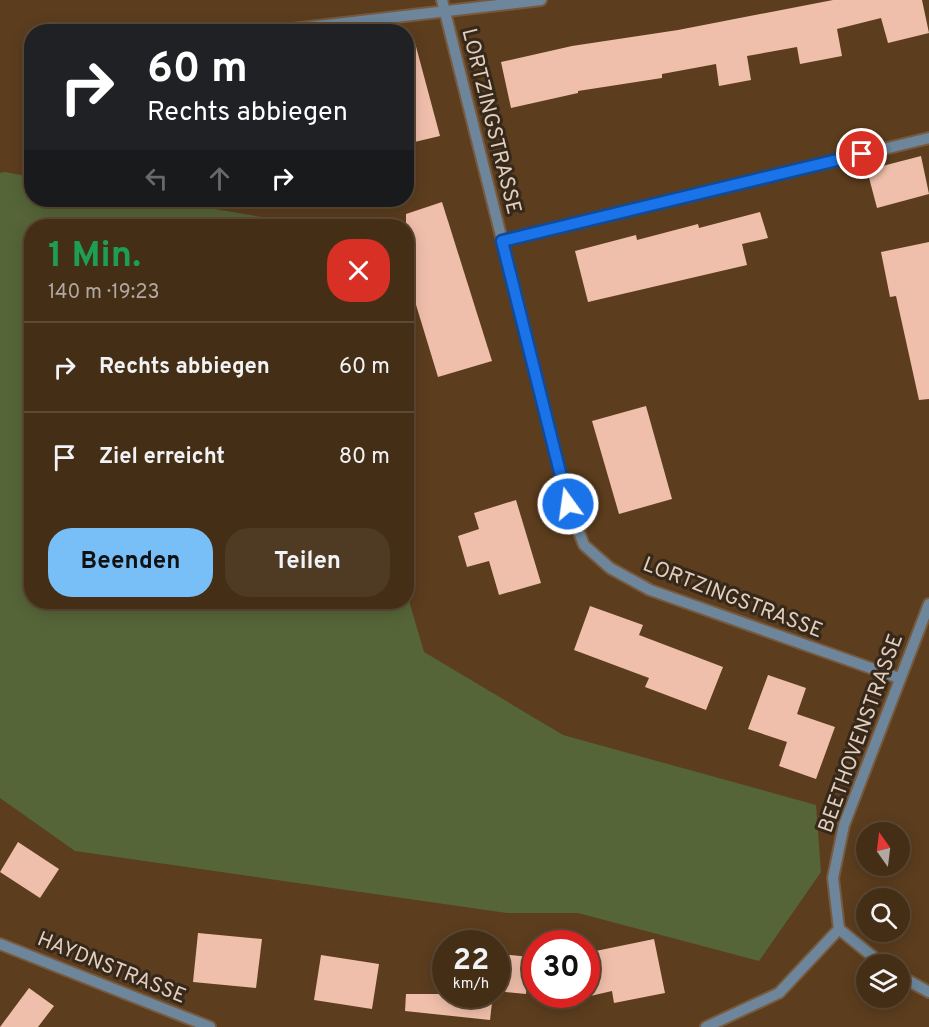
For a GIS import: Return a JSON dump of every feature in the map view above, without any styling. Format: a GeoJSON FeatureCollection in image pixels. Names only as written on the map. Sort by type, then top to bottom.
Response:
{"type":"FeatureCollection","features":[{"type":"Feature","properties":{"kind":"street"},"geometry":{"type":"LineString","coordinates":[[317,24],[443,4],[541,0]]}},
{"type":"Feature","properties":{"kind":"street","name":"LORTZINGSTRASSE"},"geometry":{"type":"LineString","coordinates":[[443,4],[568,504],[584,545],[610,568],[650,590],[899,678]]}},
{"type":"Feature","properties":{"kind":"street"},"geometry":{"type":"LineString","coordinates":[[502,241],[929,138]]}},
{"type":"Feature","properties":{"kind":"street","name":"BEETHOVENSTRASSE"},"geometry":{"type":"LineString","coordinates":[[838,928],[832,878],[844,825],[929,604]]}},
{"type":"Feature","properties":{"kind":"street"},"geometry":{"type":"LineString","coordinates":[[706,1027],[779,993],[838,928],[870,954]]}},
{"type":"Feature","properties":{"kind":"street","name":"HAYDNSTRASSE"},"geometry":{"type":"LineString","coordinates":[[0,944],[210,1027]]}},
{"type":"Feature","properties":{"kind":"street"},"geometry":{"type":"LineString","coordinates":[[910,982],[929,992]]}},
{"type":"Feature","properties":{"kind":"green space"},"geometry":{"type":"Polygon","coordinates":[[[0,173],[24,176],[24,207],[203,207],[274,219],[24,219],[24,609],[411,609],[424,652],[563,735],[816,805],[821,872],[759,961],[578,913],[507,913],[75,851],[0,798],[0,173]]]}},
{"type":"Feature","properties":{"kind":"building"},"geometry":{"type":"Polygon","coordinates":[[[833,0],[922,0],[929,33],[888,43],[881,18],[837,29],[842,56],[800,64],[797,47],[747,56],[751,80],[719,86],[716,64],[662,74],[662,78],[578,91],[578,93],[511,108],[501,62],[572,46],[678,30],[833,0]]]}},
{"type":"Feature","properties":{"kind":"building"},"geometry":{"type":"Polygon","coordinates":[[[414,39],[440,136],[414,142],[414,39]]]}},
{"type":"Feature","properties":{"kind":"building"},"geometry":{"type":"Polygon","coordinates":[[[921,156],[929,194],[877,208],[867,170],[921,156]]]}},
{"type":"Feature","properties":{"kind":"building"},"geometry":{"type":"Polygon","coordinates":[[[442,202],[492,361],[438,377],[414,298],[414,219],[406,219],[406,214],[442,202]]]}},
{"type":"Feature","properties":{"kind":"building"},"geometry":{"type":"Polygon","coordinates":[[[760,212],[768,238],[742,244],[747,265],[588,302],[575,251],[636,235],[637,240],[698,224],[699,228],[760,212]]]}},
{"type":"Feature","properties":{"kind":"building"},"geometry":{"type":"Polygon","coordinates":[[[929,242],[929,399],[919,400],[896,296],[890,297],[881,252],[929,242]]]}},
{"type":"Feature","properties":{"kind":"building"},"geometry":{"type":"Polygon","coordinates":[[[646,406],[672,499],[619,514],[592,421],[646,406]]]}},
{"type":"Feature","properties":{"kind":"building"},"geometry":{"type":"Polygon","coordinates":[[[516,500],[541,583],[499,595],[489,561],[467,567],[458,536],[479,529],[474,513],[516,500]]]}},
{"type":"Feature","properties":{"kind":"building"},"geometry":{"type":"Polygon","coordinates":[[[590,606],[643,625],[639,635],[723,667],[706,710],[645,687],[649,678],[574,650],[590,606]]]}},
{"type":"Feature","properties":{"kind":"building"},"geometry":{"type":"Polygon","coordinates":[[[768,675],[806,688],[797,714],[835,727],[816,779],[779,766],[787,742],[748,729],[768,675]]]}},
{"type":"Feature","properties":{"kind":"building"},"geometry":{"type":"Polygon","coordinates":[[[18,842],[59,869],[40,898],[0,872],[18,842]]]}},
{"type":"Feature","properties":{"kind":"building"},"geometry":{"type":"Polygon","coordinates":[[[198,933],[262,939],[256,988],[193,982],[198,933]]]}},
{"type":"Feature","properties":{"kind":"building"},"geometry":{"type":"Polygon","coordinates":[[[654,939],[665,993],[614,1003],[612,991],[600,994],[600,950],[654,939]]]}},
{"type":"Feature","properties":{"kind":"building"},"geometry":{"type":"Polygon","coordinates":[[[321,955],[379,964],[372,1009],[314,1000],[321,955]]]}},
{"type":"Feature","properties":{"kind":"building"},"geometry":{"type":"Polygon","coordinates":[[[510,955],[522,956],[522,994],[510,992],[510,955]]]}},
{"type":"Feature","properties":{"kind":"building"},"geometry":{"type":"Polygon","coordinates":[[[29,988],[54,1006],[38,1027],[0,1027],[29,988]]]}},
{"type":"Feature","properties":{"kind":"building"},"geometry":{"type":"Polygon","coordinates":[[[406,994],[432,994],[432,1008],[491,1008],[490,1020],[405,1011],[406,994]]]}},
{"type":"Feature","properties":{"kind":"route"},"geometry":{"type":"LineString","coordinates":[[568,504],[502,241],[862,154]]}}]}
